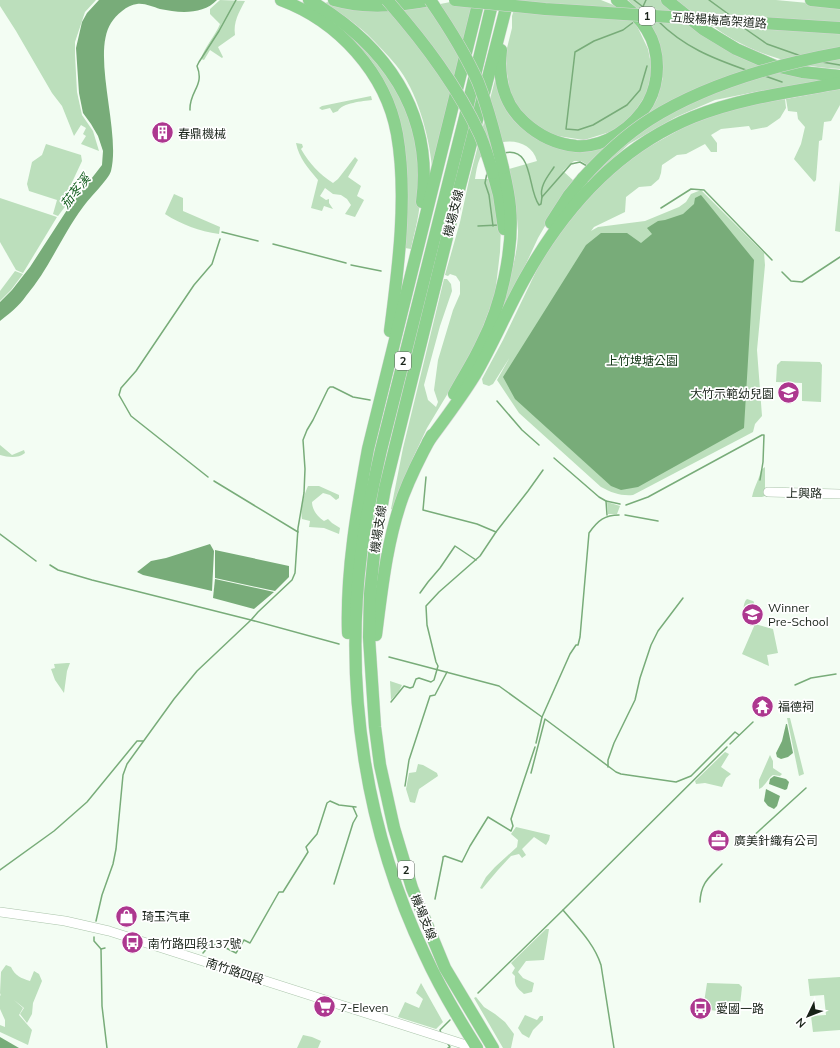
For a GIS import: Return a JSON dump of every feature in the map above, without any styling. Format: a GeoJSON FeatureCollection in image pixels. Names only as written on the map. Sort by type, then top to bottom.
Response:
{"type":"FeatureCollection","features":[{"type":"Feature","properties":{"kind":"highway"},"geometry":{"type":"LineString","coordinates":[[281,0],[314,15],[337,32],[357,52],[373,75],[385,97],[397,133],[400,152],[401,212],[399,254],[391,328],[381,396]]}},
{"type":"Feature","properties":{"kind":"highway"},"geometry":{"type":"LineString","coordinates":[[309,0],[343,23],[378,55],[397,81],[413,111],[423,148],[424,172],[423,195],[413,268]]}},
{"type":"Feature","properties":{"kind":"highway"},"geometry":{"type":"LineString","coordinates":[[334,0],[356,5],[380,6],[405,5],[430,0],[461,48],[478,83],[489,113],[498,170],[510,208],[511,226],[508,257],[492,319],[482,343],[417,461],[403,496],[394,525],[382,586],[371,676]]}},
{"type":"Feature","properties":{"kind":"highway"},"geometry":{"type":"LineString","coordinates":[[387,0],[433,55],[450,80],[498,170]]}},
{"type":"Feature","properties":{"kind":"highway","name":"五股楊梅高架道路"},"geometry":{"type":"LineString","coordinates":[[455,0],[545,9],[840,28]]}},
{"type":"Feature","properties":{"kind":"highway"},"geometry":{"type":"LineString","coordinates":[[360,727],[351,676],[348,608],[350,570],[358,504],[368,449],[479,0]]}},
{"type":"Feature","properties":{"kind":"highway","name":"機場支線"},"geometry":{"type":"LineString","coordinates":[[472,1047],[412,927],[399,893],[380,833],[373,804],[360,727],[356,637],[361,555],[380,450],[465,117],[493,0]]}},
{"type":"Feature","properties":{"kind":"highway"},"geometry":{"type":"LineString","coordinates":[[507,5],[499,63],[501,82],[511,107],[519,118],[531,129],[545,137],[577,146],[601,142],[614,137],[628,127],[649,102],[654,87],[657,62],[648,30],[640,19],[617,0]]}},
{"type":"Feature","properties":{"kind":"highway"},"geometry":{"type":"LineString","coordinates":[[667,0],[704,29],[736,49],[775,66],[802,72],[840,76]]}},
{"type":"Feature","properties":{"kind":"highway"},"geometry":{"type":"LineString","coordinates":[[811,0],[840,3]]}},
{"type":"Feature","properties":{"kind":"highway","name":"機場支線"},"geometry":{"type":"LineString","coordinates":[[493,1048],[445,968],[425,922],[405,866],[394,828],[380,765],[375,726],[369,637],[370,594],[375,544],[385,488],[507,5]]}},
{"type":"Feature","properties":{"kind":"highway"},"geometry":{"type":"LineString","coordinates":[[525,278],[536,249],[555,215],[582,178],[599,160],[649,120],[687,100],[743,77],[804,59],[840,52]]}},
{"type":"Feature","properties":{"kind":"highway"},"geometry":{"type":"LineString","coordinates":[[428,442],[475,375],[525,278],[546,242],[566,214],[590,188],[627,153],[646,140],[693,117],[739,102],[840,84]]}},
{"type":"Feature","properties":{"kind":"street","name":"上興路"},"geometry":{"type":"LineString","coordinates":[[768,492],[840,494]]}},
{"type":"Feature","properties":{"kind":"street","name":"南竹路四段"},"geometry":{"type":"LineString","coordinates":[[0,912],[65,921],[109,931],[472,1047]]}},
{"type":"Feature","properties":{"kind":"green space"},"geometry":{"type":"Polygon","coordinates":[[[0,0],[96,0],[85,12],[75,42],[75,55],[77,92],[82,115],[93,131],[99,151],[81,144],[86,136],[83,134],[86,128],[81,125],[74,136],[62,106],[52,93],[0,6],[0,0]]]}},
{"type":"Feature","properties":{"kind":"green space"},"geometry":{"type":"Polygon","coordinates":[[[220,0],[245,1],[236,21],[235,35],[218,47],[223,57],[222,58],[210,50],[204,60],[201,59],[207,45],[220,24],[210,14],[210,9],[220,0]]]}},
{"type":"Feature","properties":{"kind":"green space"},"geometry":{"type":"Polygon","coordinates":[[[459,0],[473,0],[432,167],[428,141],[421,113],[403,75],[389,57],[367,34],[352,21],[324,5],[327,2],[348,9],[376,12],[432,6],[459,0]]]}},
{"type":"Feature","properties":{"kind":"green space"},"geometry":{"type":"Polygon","coordinates":[[[517,0],[601,0],[621,8],[637,26],[648,49],[652,69],[647,93],[633,115],[613,131],[584,140],[558,136],[537,128],[521,114],[511,97],[507,74],[507,48],[512,28],[512,16],[517,0]]]}},
{"type":"Feature","properties":{"kind":"green space"},"geometry":{"type":"Polygon","coordinates":[[[628,0],[776,0],[840,6],[840,69],[798,64],[759,52],[727,36],[684,7],[698,30],[832,81],[760,91],[715,100],[676,117],[629,144],[607,164],[570,203],[581,185],[648,115],[657,99],[663,77],[662,59],[657,37],[649,22],[628,0]]]}},
{"type":"Feature","properties":{"kind":"green space"},"geometry":{"type":"Polygon","coordinates":[[[339,27],[353,38],[380,65],[398,93],[410,122],[417,153],[420,185],[419,213],[411,249],[405,248],[407,177],[402,131],[396,109],[387,87],[374,65],[362,50],[339,27]]]}},
{"type":"Feature","properties":{"kind":"green space"},"geometry":{"type":"Polygon","coordinates":[[[496,76],[497,82],[547,144],[610,142],[589,166],[581,161],[574,161],[563,171],[575,182],[552,214],[538,238],[505,309],[500,307],[509,279],[518,241],[516,208],[509,169],[537,161],[527,146],[510,142],[501,142],[493,146],[480,158],[475,179],[492,179],[501,226],[500,252],[495,295],[474,350],[427,428],[413,458],[394,510],[391,509],[403,448],[444,279],[447,279],[451,284],[452,291],[440,326],[424,385],[428,400],[436,407],[438,402],[434,390],[438,360],[453,310],[460,294],[460,282],[456,276],[450,274],[448,276],[445,275],[460,222],[469,180],[496,76]]]}},
{"type":"Feature","properties":{"kind":"green space"},"geometry":{"type":"Polygon","coordinates":[[[840,89],[840,105],[831,121],[824,122],[822,140],[819,141],[816,180],[814,182],[794,159],[801,144],[805,127],[798,119],[797,112],[788,111],[786,99],[840,89]]]}},
{"type":"Feature","properties":{"kind":"green space"},"geometry":{"type":"Polygon","coordinates":[[[371,96],[372,100],[348,104],[333,113],[330,108],[322,110],[319,108],[322,106],[371,96]]]}},
{"type":"Feature","properties":{"kind":"green space","name":"上竹埤塘公園"},"geometry":{"type":"Polygon","coordinates":[[[785,99],[786,108],[780,118],[767,127],[751,130],[749,126],[721,129],[711,135],[717,143],[717,152],[711,152],[705,144],[686,154],[677,155],[662,165],[659,179],[651,186],[639,187],[626,197],[625,212],[594,227],[591,231],[598,227],[645,221],[679,207],[686,202],[691,194],[701,190],[764,253],[765,265],[757,350],[762,416],[755,424],[753,432],[633,495],[617,494],[609,491],[601,487],[519,413],[497,380],[510,357],[493,384],[489,386],[483,384],[482,379],[503,340],[543,257],[568,221],[609,177],[636,154],[686,126],[748,105],[785,99]]]}},
{"type":"Feature","properties":{"kind":"green space"},"geometry":{"type":"Polygon","coordinates":[[[296,143],[302,144],[303,147],[301,149],[311,164],[323,176],[333,183],[338,179],[355,157],[358,160],[348,177],[361,186],[357,196],[364,200],[355,217],[345,214],[351,205],[347,199],[341,195],[333,194],[325,188],[320,196],[326,200],[329,199],[329,203],[333,209],[324,206],[322,211],[311,208],[318,180],[307,167],[296,143]]]}},
{"type":"Feature","properties":{"kind":"green space"},"geometry":{"type":"Polygon","coordinates":[[[46,144],[81,155],[82,161],[67,193],[73,196],[58,216],[53,214],[57,200],[29,191],[27,184],[32,162],[42,155],[46,144]]]}},
{"type":"Feature","properties":{"kind":"green space"},"geometry":{"type":"Polygon","coordinates":[[[840,181],[840,232],[835,231],[840,181]]]}},
{"type":"Feature","properties":{"kind":"green space"},"geometry":{"type":"Polygon","coordinates":[[[174,194],[183,198],[183,211],[220,227],[219,234],[191,227],[165,214],[174,194]]]}},
{"type":"Feature","properties":{"kind":"green space"},"geometry":{"type":"Polygon","coordinates":[[[0,198],[57,217],[23,273],[16,270],[0,242],[0,198]]]}},
{"type":"Feature","properties":{"kind":"green space"},"geometry":{"type":"Polygon","coordinates":[[[15,271],[23,274],[11,290],[0,301],[0,291],[15,271]]]}},
{"type":"Feature","properties":{"kind":"green space"},"geometry":{"type":"Polygon","coordinates":[[[781,361],[820,362],[822,365],[821,402],[802,401],[802,383],[776,382],[777,365],[781,361]]]}},
{"type":"Feature","properties":{"kind":"green space"},"geometry":{"type":"Polygon","coordinates":[[[0,445],[12,455],[24,450],[25,453],[16,457],[0,455],[0,445]]]}},
{"type":"Feature","properties":{"kind":"green space"},"geometry":{"type":"Polygon","coordinates":[[[765,467],[765,496],[752,497],[761,470],[765,467]]]}},
{"type":"Feature","properties":{"kind":"green space"},"geometry":{"type":"Polygon","coordinates":[[[308,486],[319,486],[339,495],[339,498],[336,500],[330,495],[323,493],[312,502],[312,505],[316,513],[324,521],[328,519],[340,528],[339,534],[324,528],[309,527],[310,521],[302,519],[303,502],[308,486]]]}},
{"type":"Feature","properties":{"kind":"green space"},"geometry":{"type":"Polygon","coordinates":[[[607,502],[620,506],[617,514],[608,514],[607,502]]]}},
{"type":"Feature","properties":{"kind":"green space"},"geometry":{"type":"Polygon","coordinates":[[[747,599],[754,602],[752,612],[750,613],[744,611],[744,603],[747,599]]]}},
{"type":"Feature","properties":{"kind":"green space"},"geometry":{"type":"Polygon","coordinates":[[[755,624],[773,629],[778,653],[767,655],[769,666],[742,654],[755,624]]]}},
{"type":"Feature","properties":{"kind":"green space"},"geometry":{"type":"Polygon","coordinates":[[[70,663],[67,671],[64,693],[55,680],[51,669],[55,668],[54,664],[70,663]]]}},
{"type":"Feature","properties":{"kind":"green space"},"geometry":{"type":"Polygon","coordinates":[[[390,681],[402,685],[391,700],[390,681]]]}},
{"type":"Feature","properties":{"kind":"green space"},"geometry":{"type":"Polygon","coordinates":[[[787,718],[790,718],[804,774],[799,776],[787,718]]]}},
{"type":"Feature","properties":{"kind":"green space"},"geometry":{"type":"Polygon","coordinates":[[[725,752],[729,754],[721,767],[731,774],[726,778],[722,787],[705,783],[696,784],[695,781],[725,752]]]}},
{"type":"Feature","properties":{"kind":"green space"},"geometry":{"type":"Polygon","coordinates":[[[770,755],[773,761],[773,768],[782,774],[780,776],[773,775],[759,789],[759,780],[770,755]]]}},
{"type":"Feature","properties":{"kind":"green space"},"geometry":{"type":"Polygon","coordinates":[[[418,764],[423,765],[437,773],[438,776],[419,789],[415,803],[410,802],[406,789],[409,773],[416,772],[418,764]]]}},
{"type":"Feature","properties":{"kind":"green space"},"geometry":{"type":"Polygon","coordinates":[[[516,827],[550,835],[549,840],[546,845],[534,837],[522,849],[526,855],[522,858],[519,854],[511,856],[482,889],[480,888],[486,877],[495,867],[517,847],[518,840],[511,834],[516,827]]]}},
{"type":"Feature","properties":{"kind":"green space"},"geometry":{"type":"Polygon","coordinates":[[[546,929],[549,929],[544,960],[526,961],[518,972],[523,978],[534,983],[532,992],[524,994],[516,984],[515,976],[512,973],[515,968],[511,963],[546,929]]]}},
{"type":"Feature","properties":{"kind":"green space"},"geometry":{"type":"Polygon","coordinates":[[[6,965],[11,967],[14,973],[30,981],[34,971],[39,974],[42,981],[33,1003],[32,1014],[27,1023],[20,1014],[24,1008],[14,1000],[23,1008],[19,1015],[32,1030],[28,1045],[0,1032],[0,1025],[5,1027],[5,1020],[0,1009],[0,995],[1,996],[1,972],[6,965]]]}},
{"type":"Feature","properties":{"kind":"green space"},"geometry":{"type":"Polygon","coordinates":[[[840,977],[840,1030],[813,1032],[811,1016],[826,1015],[824,995],[810,996],[808,979],[840,977]]]}},
{"type":"Feature","properties":{"kind":"green space"},"geometry":{"type":"Polygon","coordinates":[[[421,983],[443,1022],[436,1029],[398,1017],[405,1002],[419,1008],[423,999],[416,993],[421,983]]]}},
{"type":"Feature","properties":{"kind":"green space"},"geometry":{"type":"Polygon","coordinates":[[[707,983],[739,984],[742,987],[739,1014],[703,1009],[707,983]]]}},
{"type":"Feature","properties":{"kind":"green space"},"geometry":{"type":"Polygon","coordinates":[[[476,997],[484,1007],[505,1022],[514,1034],[511,1048],[503,1048],[474,998],[476,997]]]}},
{"type":"Feature","properties":{"kind":"green space"},"geometry":{"type":"Polygon","coordinates":[[[525,1015],[537,1020],[540,1016],[543,1016],[543,1020],[533,1030],[529,1038],[522,1034],[518,1028],[525,1015]]]}},
{"type":"Feature","properties":{"kind":"green space"},"geometry":{"type":"Polygon","coordinates":[[[303,1035],[321,1041],[318,1048],[297,1048],[303,1035]]]}},
{"type":"Feature","properties":{"kind":"shaded area"},"geometry":{"type":"Polygon","coordinates":[[[99,0],[217,0],[205,8],[190,12],[160,9],[149,5],[137,4],[129,6],[122,11],[111,23],[106,37],[104,54],[112,136],[113,154],[111,171],[107,179],[75,218],[34,286],[23,300],[0,321],[0,302],[12,290],[30,267],[67,210],[102,165],[103,151],[98,136],[83,113],[79,93],[76,48],[82,22],[87,13],[99,0]]]}},
{"type":"Feature","properties":{"kind":"shaded area","name":"上竹埤塘公園"},"geometry":{"type":"Polygon","coordinates":[[[701,195],[754,260],[744,428],[638,487],[621,490],[611,486],[515,399],[503,377],[586,245],[601,233],[627,233],[641,243],[652,234],[647,228],[658,221],[683,214],[694,204],[695,198],[701,195]]]}},
{"type":"Feature","properties":{"kind":"shaded area"},"geometry":{"type":"Polygon","coordinates":[[[210,544],[214,551],[212,591],[143,575],[137,572],[151,561],[166,558],[210,544]]]}},
{"type":"Feature","properties":{"kind":"shaded area"},"geometry":{"type":"Polygon","coordinates":[[[215,550],[289,566],[289,577],[275,591],[215,578],[215,550]]]}},
{"type":"Feature","properties":{"kind":"shaded area"},"geometry":{"type":"Polygon","coordinates":[[[215,579],[274,592],[254,609],[213,598],[215,579]]]}},
{"type":"Feature","properties":{"kind":"shaded area"},"geometry":{"type":"Polygon","coordinates":[[[786,724],[793,753],[788,757],[781,759],[777,757],[776,753],[782,741],[786,724]]]}},
{"type":"Feature","properties":{"kind":"shaded area"},"geometry":{"type":"Polygon","coordinates":[[[774,776],[786,779],[789,782],[787,789],[785,790],[769,784],[770,779],[774,776]]]}},
{"type":"Feature","properties":{"kind":"shaded area"},"geometry":{"type":"Polygon","coordinates":[[[766,789],[780,796],[777,806],[774,809],[768,806],[764,801],[766,789]]]}},
{"type":"Feature","properties":{"kind":"shaded area"},"geometry":{"type":"Polygon","coordinates":[[[0,1037],[19,1048],[0,1048],[0,1037]]]}},
{"type":"Feature","properties":{"kind":"waterway"},"geometry":{"type":"LineString","coordinates":[[190,110],[190,103],[199,79],[197,66],[236,0]]}},
{"type":"Feature","properties":{"kind":"waterway"},"geometry":{"type":"LineString","coordinates":[[634,0],[647,10]]}},
{"type":"Feature","properties":{"kind":"waterway"},"geometry":{"type":"LineString","coordinates":[[641,11],[646,0]]}},
{"type":"Feature","properties":{"kind":"waterway"},"geometry":{"type":"LineString","coordinates":[[709,0],[731,16]]}},
{"type":"Feature","properties":{"kind":"waterway"},"geometry":{"type":"LineString","coordinates":[[635,21],[623,30],[594,41],[575,52],[566,129],[578,130],[593,125],[627,105],[640,90],[647,66]]}},
{"type":"Feature","properties":{"kind":"waterway"},"geometry":{"type":"LineString","coordinates":[[658,21],[688,45],[710,56],[746,70]]}},
{"type":"Feature","properties":{"kind":"waterway"},"geometry":{"type":"LineString","coordinates":[[744,28],[767,44],[801,56]]}},
{"type":"Feature","properties":{"kind":"waterway"},"geometry":{"type":"LineString","coordinates":[[822,62],[840,65]]}},
{"type":"Feature","properties":{"kind":"waterway"},"geometry":{"type":"LineString","coordinates":[[765,76],[782,82]]}},
{"type":"Feature","properties":{"kind":"waterway"},"geometry":{"type":"LineString","coordinates":[[504,153],[514,153],[520,156],[525,162],[535,198],[539,205],[541,204],[542,197]]}},
{"type":"Feature","properties":{"kind":"waterway"},"geometry":{"type":"LineString","coordinates":[[554,167],[543,185],[541,193],[542,197],[571,164],[580,162],[587,166]]}},
{"type":"Feature","properties":{"kind":"waterway"},"geometry":{"type":"LineString","coordinates":[[487,173],[485,183],[489,195],[493,226]]}},
{"type":"Feature","properties":{"kind":"waterway"},"geometry":{"type":"LineString","coordinates":[[661,208],[691,189],[704,190],[772,260]]}},
{"type":"Feature","properties":{"kind":"waterway"},"geometry":{"type":"LineString","coordinates":[[478,226],[499,225]]}},
{"type":"Feature","properties":{"kind":"waterway"},"geometry":{"type":"LineString","coordinates":[[222,232],[258,241]]}},
{"type":"Feature","properties":{"kind":"waterway"},"geometry":{"type":"LineString","coordinates":[[208,477],[131,416],[119,395],[121,388],[136,371],[194,285],[212,264],[220,239]]}},
{"type":"Feature","properties":{"kind":"waterway"},"geometry":{"type":"LineString","coordinates":[[273,244],[346,263]]}},
{"type":"Feature","properties":{"kind":"waterway"},"geometry":{"type":"LineString","coordinates":[[782,272],[791,281],[802,282],[840,257]]}},
{"type":"Feature","properties":{"kind":"waterway"},"geometry":{"type":"LineString","coordinates":[[351,265],[381,271]]}},
{"type":"Feature","properties":{"kind":"waterway"},"geometry":{"type":"LineString","coordinates":[[50,565],[58,570],[92,580],[251,620],[292,580],[295,573],[298,528],[304,493],[305,469],[303,440],[328,389],[333,387],[353,397],[370,400]]}},
{"type":"Feature","properties":{"kind":"waterway"},"geometry":{"type":"LineString","coordinates":[[497,401],[522,430],[539,445]]}},
{"type":"Feature","properties":{"kind":"waterway"},"geometry":{"type":"LineString","coordinates":[[626,505],[648,497],[764,435],[763,462],[760,480]]}},
{"type":"Feature","properties":{"kind":"waterway"},"geometry":{"type":"LineString","coordinates":[[554,458],[599,497],[606,501]]}},
{"type":"Feature","properties":{"kind":"waterway"},"geometry":{"type":"LineString","coordinates":[[391,702],[404,686],[410,688],[413,687],[416,679],[419,678],[431,682],[434,680],[438,666],[427,625],[426,606],[439,592],[480,556],[496,532],[543,470]]}},
{"type":"Feature","properties":{"kind":"waterway"},"geometry":{"type":"LineString","coordinates":[[426,477],[423,510],[477,524],[496,532]]}},
{"type":"Feature","properties":{"kind":"waterway"},"geometry":{"type":"LineString","coordinates":[[214,481],[298,532]]}},
{"type":"Feature","properties":{"kind":"waterway"},"geometry":{"type":"LineString","coordinates":[[607,515],[606,501],[620,504]]}},
{"type":"Feature","properties":{"kind":"waterway"},"geometry":{"type":"LineString","coordinates":[[542,717],[570,654],[576,645],[578,645],[580,637],[589,533],[602,519],[619,515]]}},
{"type":"Feature","properties":{"kind":"waterway"},"geometry":{"type":"LineString","coordinates":[[625,515],[658,521]]}},
{"type":"Feature","properties":{"kind":"waterway"},"geometry":{"type":"LineString","coordinates":[[0,534],[36,561]]}},
{"type":"Feature","properties":{"kind":"waterway"},"geometry":{"type":"LineString","coordinates":[[420,593],[455,546],[476,560]]}},
{"type":"Feature","properties":{"kind":"waterway"},"geometry":{"type":"LineString","coordinates":[[608,767],[608,760],[614,743],[635,700],[640,678],[651,645],[658,631],[683,598]]}},
{"type":"Feature","properties":{"kind":"waterway"},"geometry":{"type":"LineString","coordinates":[[96,921],[116,849],[123,775],[127,764],[174,699],[197,671],[251,620],[339,644]]}},
{"type":"Feature","properties":{"kind":"waterway"},"geometry":{"type":"LineString","coordinates":[[389,657],[499,686],[542,717],[536,743]]}},
{"type":"Feature","properties":{"kind":"waterway"},"geometry":{"type":"LineString","coordinates":[[405,786],[409,760],[430,696],[435,695],[447,672]]}},
{"type":"Feature","properties":{"kind":"waterway"},"geometry":{"type":"LineString","coordinates":[[795,685],[811,678],[836,674]]}},
{"type":"Feature","properties":{"kind":"waterway"},"geometry":{"type":"LineString","coordinates":[[531,773],[545,719],[616,772],[676,782],[691,776],[735,732],[739,735]]}},
{"type":"Feature","properties":{"kind":"waterway"},"geometry":{"type":"LineString","coordinates":[[730,744],[753,722]]}},
{"type":"Feature","properties":{"kind":"waterway"},"geometry":{"type":"LineString","coordinates":[[0,870],[54,831],[87,802],[137,741],[143,741]]}},
{"type":"Feature","properties":{"kind":"waterway"},"geometry":{"type":"LineString","coordinates":[[435,899],[443,857],[445,856],[462,862],[488,817],[511,831],[513,826],[511,819],[535,747]]}},
{"type":"Feature","properties":{"kind":"waterway"},"geometry":{"type":"LineString","coordinates":[[563,910],[727,747]]}},
{"type":"Feature","properties":{"kind":"waterway"},"geometry":{"type":"LineString","coordinates":[[750,839],[806,788]]}},
{"type":"Feature","properties":{"kind":"waterway"},"geometry":{"type":"LineString","coordinates":[[203,953],[211,944],[222,946],[236,953],[244,940],[250,943],[279,892],[283,892],[308,852],[306,847],[317,834],[327,803],[330,801],[339,805],[356,807]]}},
{"type":"Feature","properties":{"kind":"waterway"},"geometry":{"type":"LineString","coordinates":[[334,884],[353,823],[357,816],[353,807]]}},
{"type":"Feature","properties":{"kind":"waterway"},"geometry":{"type":"LineString","coordinates":[[700,902],[702,890],[706,881],[722,864]]}},
{"type":"Feature","properties":{"kind":"waterway"},"geometry":{"type":"LineString","coordinates":[[478,993],[563,910],[590,942],[601,965],[614,1048]]}},
{"type":"Feature","properties":{"kind":"waterway"},"geometry":{"type":"LineString","coordinates":[[94,937],[94,941],[101,949],[102,1006],[107,1048]]}},
{"type":"Feature","properties":{"kind":"waterway"},"geometry":{"type":"LineString","coordinates":[[101,949],[105,948]]}},
{"type":"Feature","properties":{"kind":"waterway"},"geometry":{"type":"LineString","coordinates":[[441,1033],[440,1030],[450,1020]]}},
{"type":"Feature","properties":{"kind":"waterway"},"geometry":{"type":"LineString","coordinates":[[448,1044],[450,1047],[448,1048]]}},
{"type":"Feature","properties":{"kind":"place","name":"春鼎機械"},"geometry":{"type":"Point","coordinates":[162,133]}},
{"type":"Feature","properties":{"kind":"place","name":"大竹示範幼兒園"},"geometry":{"type":"Point","coordinates":[789,393]}},
{"type":"Feature","properties":{"kind":"place","name":"Winner Pre-School"},"geometry":{"type":"Point","coordinates":[752,614]}},
{"type":"Feature","properties":{"kind":"place","name":"福德祠"},"geometry":{"type":"Point","coordinates":[762,706]}},
{"type":"Feature","properties":{"kind":"place","name":"廣美針織有公司"},"geometry":{"type":"Point","coordinates":[719,840]}},
{"type":"Feature","properties":{"kind":"place","name":"琦玉汽車"},"geometry":{"type":"Point","coordinates":[127,916]}},
{"type":"Feature","properties":{"kind":"place","name":"南竹路四段137號"},"geometry":{"type":"Point","coordinates":[132,943]}},
{"type":"Feature","properties":{"kind":"place","name":"7-Eleven"},"geometry":{"type":"Point","coordinates":[325,1007]}},
{"type":"Feature","properties":{"kind":"place","name":"愛國一路"},"geometry":{"type":"Point","coordinates":[701,1008]}},
{"type":"Feature","properties":{"kind":"water label","name":"茄苳溪"},"geometry":{"type":"Point","coordinates":[75,191]}}]}
